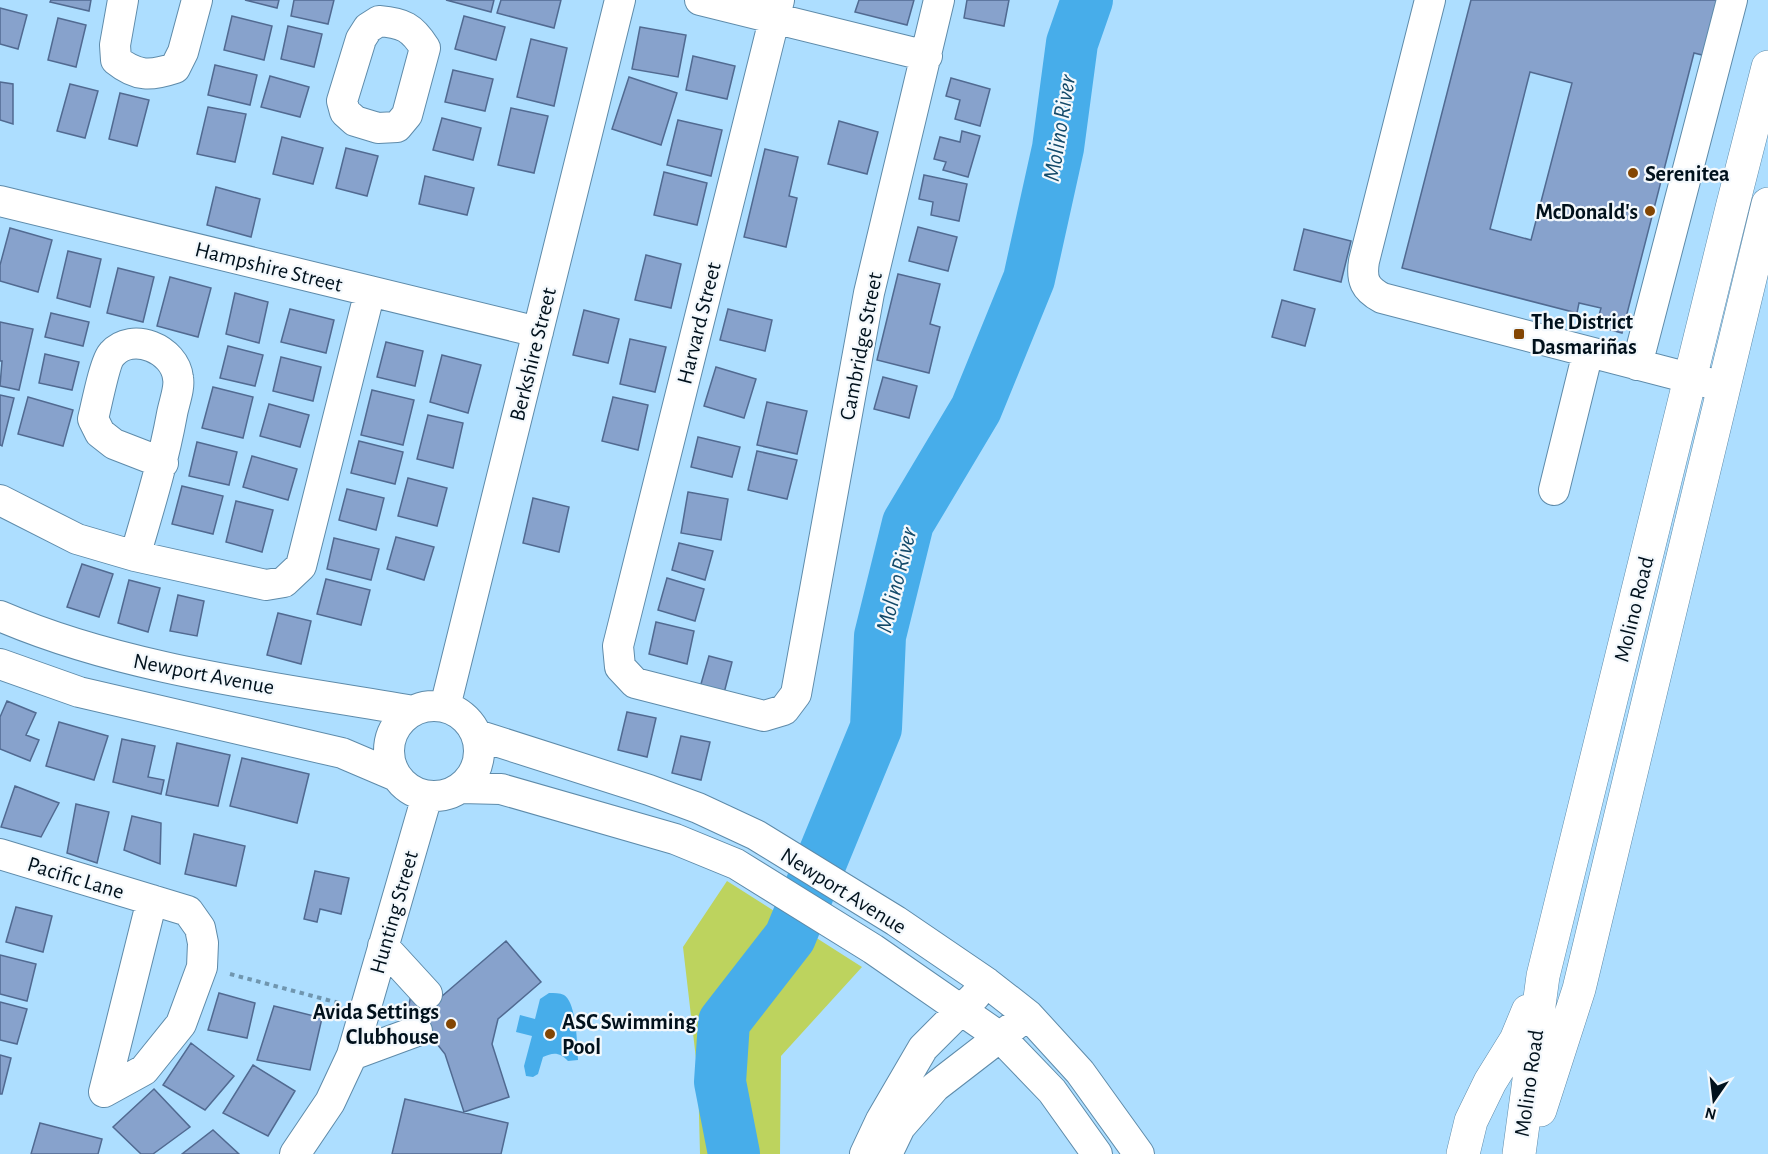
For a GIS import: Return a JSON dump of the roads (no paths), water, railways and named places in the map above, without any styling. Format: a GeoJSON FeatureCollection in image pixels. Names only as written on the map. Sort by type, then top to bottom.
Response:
{"type":"FeatureCollection","features":[{"type":"Feature","properties":{"kind":"main road","name":"Molino Road"},"geometry":{"type":"LineString","coordinates":[[1519,1154],[1543,976],[1689,378],[1768,67]]}},
{"type":"Feature","properties":{"kind":"main road","name":"Molino Road"},"geometry":{"type":"LineString","coordinates":[[1526,1154],[1579,989],[1767,212]]}},
{"type":"Feature","properties":{"kind":"main road"},"geometry":{"type":"LineString","coordinates":[[1463,1154],[1471,1121],[1490,1082],[1516,1040],[1543,976]]}},
{"type":"Feature","properties":{"kind":"street"},"geometry":{"type":"LineString","coordinates":[[123,0],[115,45],[116,60],[129,71],[155,74],[176,68],[183,52],[197,0]]}},
{"type":"Feature","properties":{"kind":"street","name":"Berkshire Street"},"geometry":{"type":"LineString","coordinates":[[445,707],[620,0]]}},
{"type":"Feature","properties":{"kind":"street"},"geometry":{"type":"LineString","coordinates":[[700,0],[777,9],[927,56]]}},
{"type":"Feature","properties":{"kind":"street","name":"Cambridge Street"},"geometry":{"type":"LineString","coordinates":[[796,694],[869,293],[939,0]]}},
{"type":"Feature","properties":{"kind":"street"},"geometry":{"type":"LineString","coordinates":[[1430,0],[1364,261],[1362,272],[1364,283],[1371,292],[1382,298],[1724,387]]}},
{"type":"Feature","properties":{"kind":"street"},"geometry":{"type":"LineString","coordinates":[[1637,365],[1732,0]]}},
{"type":"Feature","properties":{"kind":"street","name":"Harvard Street"},"geometry":{"type":"LineString","coordinates":[[777,9],[618,646],[620,668],[635,683],[764,716],[784,710],[796,694]]}},
{"type":"Feature","properties":{"kind":"street","name":"Hampshire Street"},"geometry":{"type":"LineString","coordinates":[[0,201],[538,332]]}},
{"type":"Feature","properties":{"kind":"street"},"geometry":{"type":"LineString","coordinates":[[1732,208],[1767,212]]}},
{"type":"Feature","properties":{"kind":"street"},"geometry":{"type":"LineString","coordinates":[[0,500],[77,540],[135,556],[266,585],[284,582],[301,566],[370,291]]}},
{"type":"Feature","properties":{"kind":"street"},"geometry":{"type":"LineString","coordinates":[[1554,490],[1588,352]]}},
{"type":"Feature","properties":{"kind":"street"},"geometry":{"type":"LineString","coordinates":[[135,556],[163,463]]}},
{"type":"Feature","properties":{"kind":"street","name":"Newport Avenue"},"geometry":{"type":"LineString","coordinates":[[0,616],[89,648],[212,676],[413,711]]}},
{"type":"Feature","properties":{"kind":"street","name":"Newport Avenue"},"geometry":{"type":"LineString","coordinates":[[0,664],[79,692],[342,753],[396,776]]}},
{"type":"Feature","properties":{"kind":"street"},"geometry":{"type":"LineString","coordinates":[[434,706],[445,707],[458,713],[469,722],[477,735],[480,750],[478,764],[471,778],[461,788],[450,794],[427,796],[405,786],[396,776],[390,763],[389,747],[393,733],[401,720],[413,711],[434,706]]}},
{"type":"Feature","properties":{"kind":"street","name":"Newport Avenue"},"geometry":{"type":"LineString","coordinates":[[477,735],[698,808],[756,835],[896,921],[987,983],[1028,1015],[1080,1072],[1139,1154]]}},
{"type":"Feature","properties":{"kind":"street","name":"Newport Avenue"},"geometry":{"type":"LineString","coordinates":[[461,788],[501,789],[675,839],[736,864],[873,949],[1000,1037],[1052,1091],[1097,1154]]}},
{"type":"Feature","properties":{"kind":"street","name":"Hunting Street"},"geometry":{"type":"LineString","coordinates":[[295,1154],[330,1102],[352,1055],[427,796]]}},
{"type":"Feature","properties":{"kind":"street","name":"Pacific Lane"},"geometry":{"type":"LineString","coordinates":[[0,855],[152,900],[188,911],[200,928],[203,943],[202,967],[180,1024],[144,1070],[104,1092],[152,900]]}},
{"type":"Feature","properties":{"kind":"street"},"geometry":{"type":"LineString","coordinates":[[383,946],[427,994]]}},
{"type":"Feature","properties":{"kind":"street"},"geometry":{"type":"LineString","coordinates":[[865,1154],[881,1120],[923,1048],[963,1010],[987,983]]}},
{"type":"Feature","properties":{"kind":"street"},"geometry":{"type":"LineString","coordinates":[[887,1154],[900,1127],[935,1087],[963,1063],[1028,1015]]}},
{"type":"Feature","properties":{"kind":"street"},"geometry":{"type":"LineString","coordinates":[[352,1055],[417,1031]]}},
{"type":"Feature","properties":{"kind":"water","name":"ASC Swimming Pool"},"geometry":{"type":"Polygon","coordinates":[[[549,993],[564,995],[572,1007],[576,1025],[578,1060],[568,1061],[559,1054],[550,1054],[543,1057],[538,1074],[533,1077],[526,1076],[524,1066],[532,1036],[516,1032],[520,1015],[535,1019],[540,999],[549,993]]]}},
{"type":"Feature","properties":{"kind":"waterway","name":"Molino River"},"geometry":{"type":"LineString","coordinates":[[734,1154],[720,1082],[724,1022],[790,937],[876,728],[880,636],[908,523],[976,409],[1029,279],[1058,148],[1072,43],[1087,0]]}},
{"type":"Feature","properties":{"kind":"place","name":"Serenitea"},"geometry":{"type":"Point","coordinates":[1633,173]}},
{"type":"Feature","properties":{"kind":"place","name":"McDonald's"},"geometry":{"type":"Point","coordinates":[1650,211]}},
{"type":"Feature","properties":{"kind":"place","name":"The District Dasmariñas"},"geometry":{"type":"Point","coordinates":[1519,334]}},
{"type":"Feature","properties":{"kind":"place","name":"Avida Settings Clubhouse"},"geometry":{"type":"Point","coordinates":[451,1024]}},
{"type":"Feature","properties":{"kind":"place","name":"ASC Swimming Pool"},"geometry":{"type":"Point","coordinates":[550,1034]}}]}
